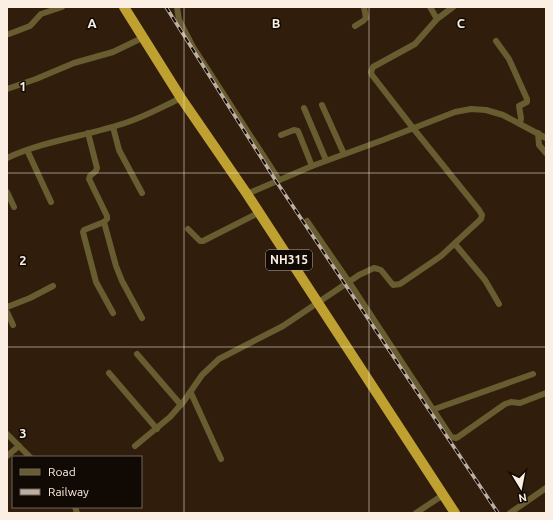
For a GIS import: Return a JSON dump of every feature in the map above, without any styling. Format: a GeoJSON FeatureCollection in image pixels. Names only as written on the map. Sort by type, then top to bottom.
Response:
{"type":"FeatureCollection","features":[{"type":"Feature","properties":{"kind":"highway","name":"NH315"},"geometry":{"type":"LineString","coordinates":[[124,7],[142,38],[181,98],[247,194],[455,513]]}},
{"type":"Feature","properties":{"kind":"street"},"geometry":{"type":"LineString","coordinates":[[9,34],[30,26],[42,14],[62,7]]}},
{"type":"Feature","properties":{"kind":"street"},"geometry":{"type":"LineString","coordinates":[[176,7],[179,20],[193,47],[279,180]]}},
{"type":"Feature","properties":{"kind":"street"},"geometry":{"type":"LineString","coordinates":[[355,26],[366,18],[364,7]]}},
{"type":"Feature","properties":{"kind":"street"},"geometry":{"type":"LineString","coordinates":[[430,7],[436,19]]}},
{"type":"Feature","properties":{"kind":"street"},"geometry":{"type":"LineString","coordinates":[[135,446],[170,417],[191,393],[202,375],[219,359],[242,346],[270,334],[349,282],[374,268],[381,270],[393,285],[400,284],[436,260],[481,219],[481,212],[413,128],[372,74],[373,67],[415,44],[436,19],[453,7]]}},
{"type":"Feature","properties":{"kind":"street"},"geometry":{"type":"LineString","coordinates":[[7,89],[74,63],[113,52],[142,38]]}},
{"type":"Feature","properties":{"kind":"street"},"geometry":{"type":"LineString","coordinates":[[496,41],[509,59],[527,99],[527,102],[519,106],[521,118],[520,124]]}},
{"type":"Feature","properties":{"kind":"street"},"geometry":{"type":"LineString","coordinates":[[7,158],[27,150],[113,126],[146,115],[181,98]]}},
{"type":"Feature","properties":{"kind":"street"},"geometry":{"type":"LineString","coordinates":[[322,105],[344,154]]}},
{"type":"Feature","properties":{"kind":"street"},"geometry":{"type":"LineString","coordinates":[[304,108],[326,160]]}},
{"type":"Feature","properties":{"kind":"street"},"geometry":{"type":"LineString","coordinates":[[247,194],[326,160],[455,112],[471,109],[486,110],[504,115],[546,138]]}},
{"type":"Feature","properties":{"kind":"street"},"geometry":{"type":"LineString","coordinates":[[113,126],[119,150],[142,193]]}},
{"type":"Feature","properties":{"kind":"street"},"geometry":{"type":"LineString","coordinates":[[281,135],[294,130],[298,131],[312,166]]}},
{"type":"Feature","properties":{"kind":"street"},"geometry":{"type":"LineString","coordinates":[[88,133],[97,168],[89,179],[107,216],[107,219],[104,222],[84,230],[83,232],[96,282],[113,313]]}},
{"type":"Feature","properties":{"kind":"street"},"geometry":{"type":"LineString","coordinates":[[538,133],[539,145],[546,153]]}},
{"type":"Feature","properties":{"kind":"street"},"geometry":{"type":"LineString","coordinates":[[27,150],[51,202]]}},
{"type":"Feature","properties":{"kind":"street"},"geometry":{"type":"LineString","coordinates":[[7,192],[14,207]]}},
{"type":"Feature","properties":{"kind":"street"},"geometry":{"type":"LineString","coordinates":[[188,229],[200,241],[203,242],[258,213]]}},
{"type":"Feature","properties":{"kind":"street"},"geometry":{"type":"LineString","coordinates":[[308,221],[451,437],[456,438],[505,404],[510,402],[520,402],[546,393]]}},
{"type":"Feature","properties":{"kind":"street"},"geometry":{"type":"LineString","coordinates":[[104,222],[116,266],[122,281],[142,318]]}},
{"type":"Feature","properties":{"kind":"street"},"geometry":{"type":"LineString","coordinates":[[455,244],[485,280],[499,304]]}},
{"type":"Feature","properties":{"kind":"street"},"geometry":{"type":"LineString","coordinates":[[7,307],[30,298],[53,286]]}},
{"type":"Feature","properties":{"kind":"street"},"geometry":{"type":"LineString","coordinates":[[7,312],[12,325]]}},
{"type":"Feature","properties":{"kind":"street"},"geometry":{"type":"LineString","coordinates":[[138,354],[181,405]]}},
{"type":"Feature","properties":{"kind":"street"},"geometry":{"type":"LineString","coordinates":[[109,373],[156,429]]}},
{"type":"Feature","properties":{"kind":"street"},"geometry":{"type":"LineString","coordinates":[[432,410],[533,374]]}},
{"type":"Feature","properties":{"kind":"street"},"geometry":{"type":"LineString","coordinates":[[191,393],[221,459]]}},
{"type":"Feature","properties":{"kind":"street"},"geometry":{"type":"LineString","coordinates":[[7,434],[29,456]]}},
{"type":"Feature","properties":{"kind":"street"},"geometry":{"type":"LineString","coordinates":[[7,456],[19,446]]}},
{"type":"Feature","properties":{"kind":"street"},"geometry":{"type":"LineString","coordinates":[[510,513],[546,488]]}},
{"type":"Feature","properties":{"kind":"street"},"geometry":{"type":"LineString","coordinates":[[416,513],[443,495]]}},
{"type":"Feature","properties":{"kind":"railway"},"geometry":{"type":"LineString","coordinates":[[166,7],[276,181],[498,513]]}}]}
